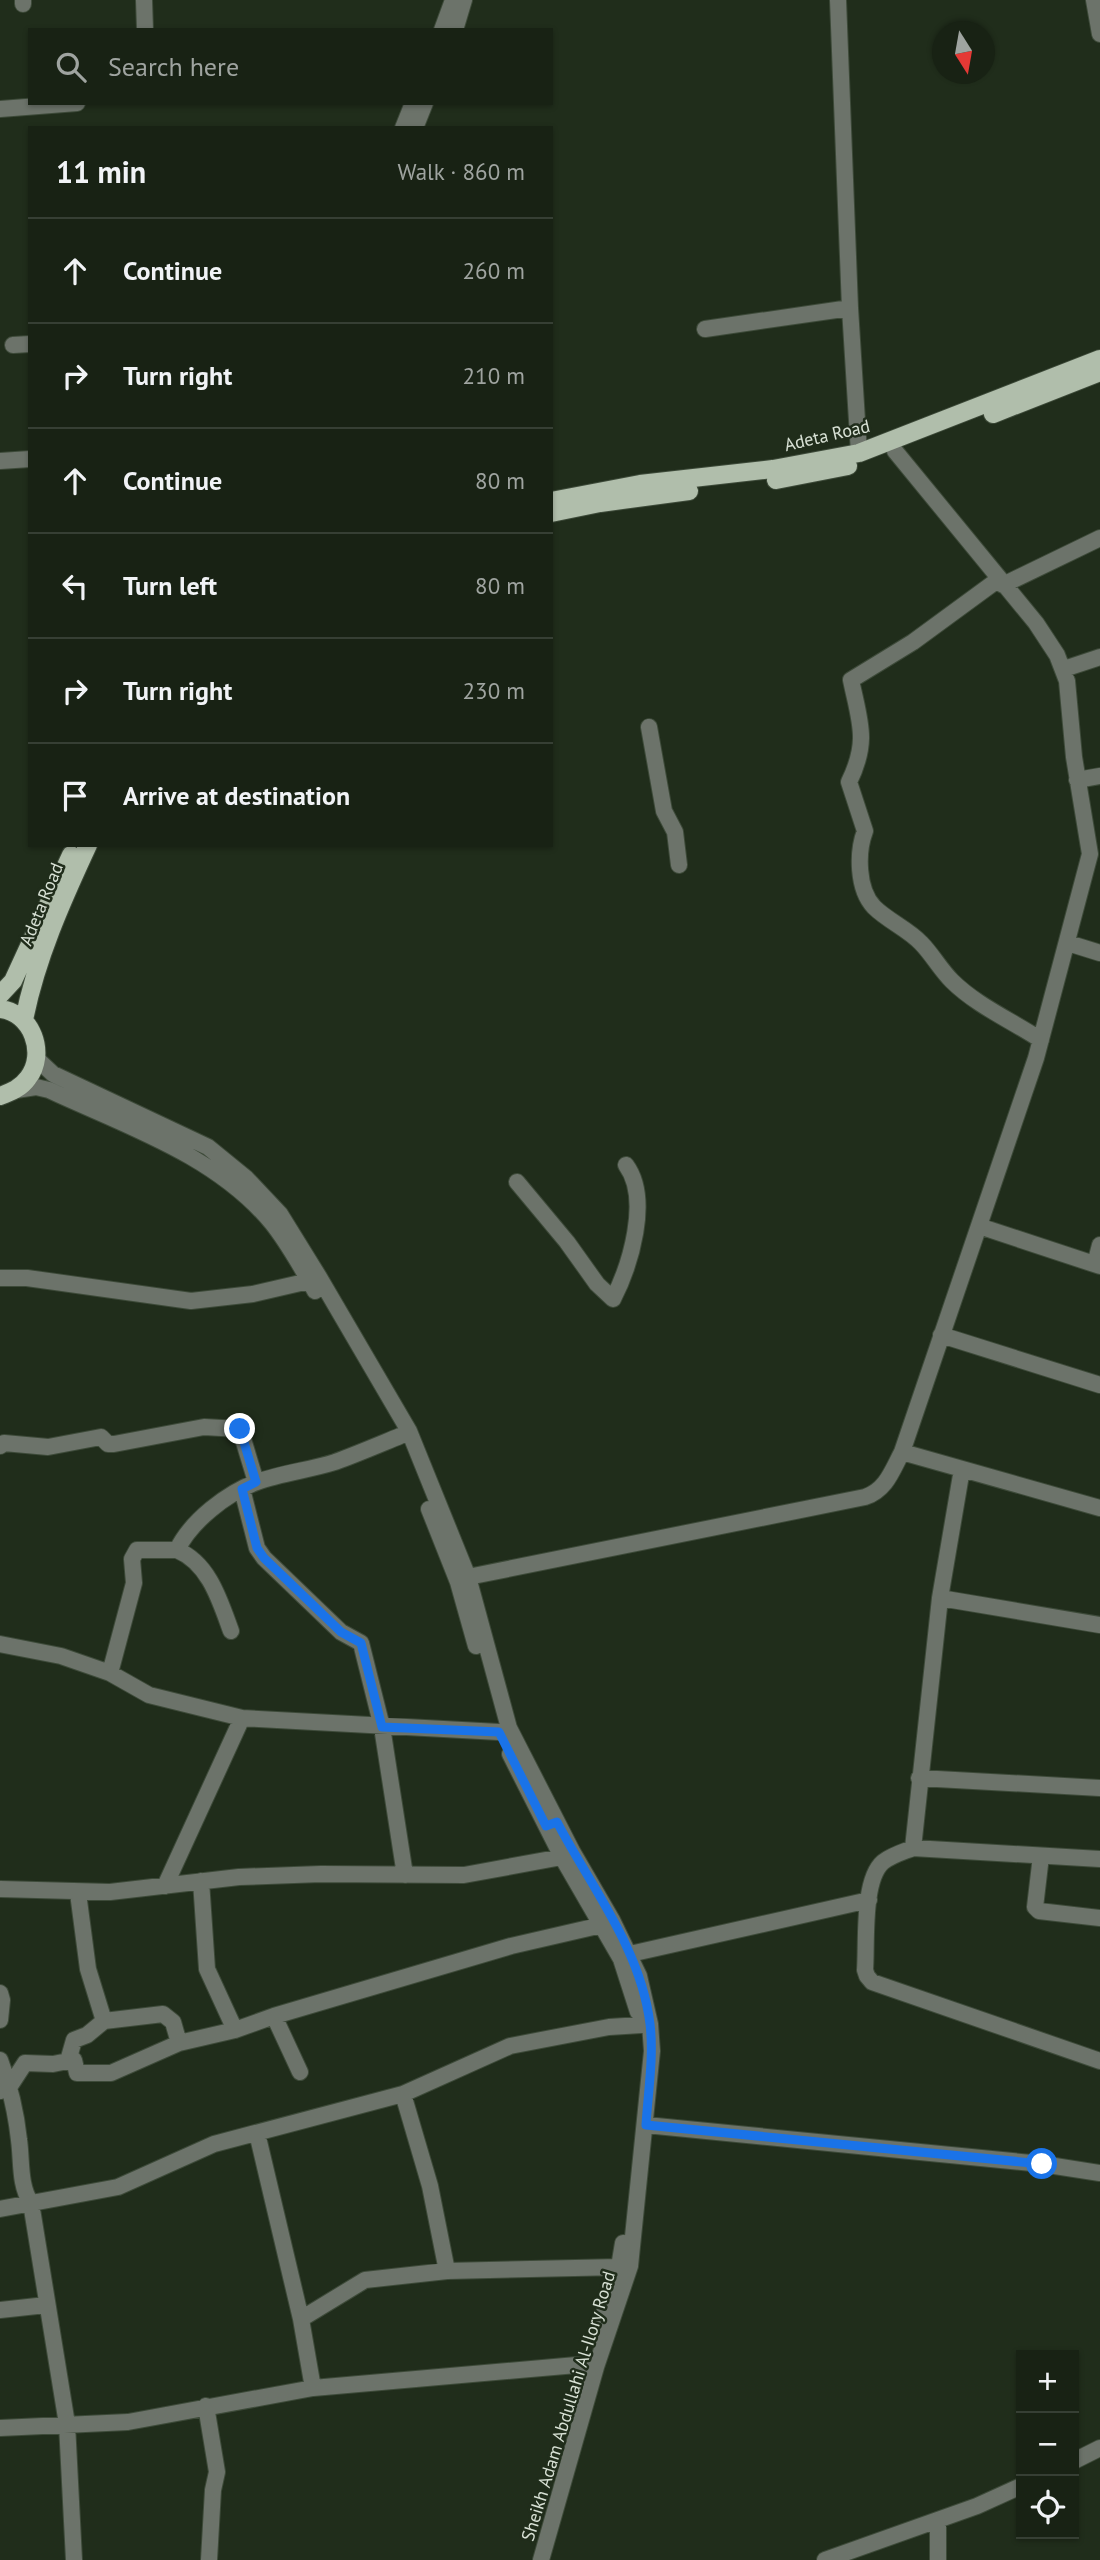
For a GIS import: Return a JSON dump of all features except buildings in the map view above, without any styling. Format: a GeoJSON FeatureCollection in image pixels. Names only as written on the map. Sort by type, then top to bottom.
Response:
{"type":"FeatureCollection","features":[{"type":"Feature","properties":{"kind":"main road","name":"Adeta Road"},"geometry":{"type":"LineString","coordinates":[[553,500],[640,484],[773,469],[859,453],[1100,359]]}},
{"type":"Feature","properties":{"kind":"main road","name":"Adeta Road"},"geometry":{"type":"LineString","coordinates":[[553,513],[600,502],[806,476],[845,467],[895,452],[1100,372]]}},
{"type":"Feature","properties":{"kind":"main road","name":"Adeta Road"},"geometry":{"type":"LineString","coordinates":[[0,995],[13,981],[75,847]]}},
{"type":"Feature","properties":{"kind":"main road","name":"Adeta Road"},"geometry":{"type":"LineString","coordinates":[[24,1020],[31,986],[87,847]]}},
{"type":"Feature","properties":{"kind":"main road"},"geometry":{"type":"LineString","coordinates":[[0,1009],[24,1020],[35,1038],[37,1059],[29,1077],[8,1093]]}},
{"type":"Feature","properties":{"kind":"street"},"geometry":{"type":"LineString","coordinates":[[144,0],[145,28]]}},
{"type":"Feature","properties":{"kind":"street"},"geometry":{"type":"LineString","coordinates":[[443,28],[453,0]]}},
{"type":"Feature","properties":{"kind":"street"},"geometry":{"type":"LineString","coordinates":[[456,28],[464,0]]}},
{"type":"Feature","properties":{"kind":"street"},"geometry":{"type":"LineString","coordinates":[[838,0],[850,307],[859,453]]}},
{"type":"Feature","properties":{"kind":"street"},"geometry":{"type":"LineString","coordinates":[[1094,0],[1100,34]]}},
{"type":"Feature","properties":{"kind":"street"},"geometry":{"type":"LineString","coordinates":[[0,109],[51,105]]}},
{"type":"Feature","properties":{"kind":"street"},"geometry":{"type":"LineString","coordinates":[[404,126],[412,105]]}},
{"type":"Feature","properties":{"kind":"street"},"geometry":{"type":"LineString","coordinates":[[416,126],[424,105]]}},
{"type":"Feature","properties":{"kind":"street"},"geometry":{"type":"LineString","coordinates":[[705,329],[850,307]]}},
{"type":"Feature","properties":{"kind":"street"},"geometry":{"type":"LineString","coordinates":[[13,345],[28,344]]}},
{"type":"Feature","properties":{"kind":"street"},"geometry":{"type":"LineString","coordinates":[[468,1577],[865,1497],[884,1487],[902,1452],[1041,1040],[1090,855],[1077,780],[1064,669],[1036,623],[895,452]]}},
{"type":"Feature","properties":{"kind":"street"},"geometry":{"type":"LineString","coordinates":[[0,461],[28,459]]}},
{"type":"Feature","properties":{"kind":"street"},"geometry":{"type":"LineString","coordinates":[[1041,1040],[980,1003],[952,981],[920,942],[874,906],[863,880],[860,860],[860,845],[865,831],[849,782],[859,760],[862,732],[851,680],[1001,582],[1100,538]]}},
{"type":"Feature","properties":{"kind":"street"},"geometry":{"type":"LineString","coordinates":[[1064,669],[1100,657]]}},
{"type":"Feature","properties":{"kind":"street"},"geometry":{"type":"LineString","coordinates":[[649,727],[664,811],[675,832],[679,865]]}},
{"type":"Feature","properties":{"kind":"street"},"geometry":{"type":"LineString","coordinates":[[1077,780],[1100,776]]}},
{"type":"Feature","properties":{"kind":"street"},"geometry":{"type":"LineString","coordinates":[[1068,943],[1100,953]]}},
{"type":"Feature","properties":{"kind":"street","name":"Sheikh Adam Abdullahi Al-Ilory Road"},"geometry":{"type":"LineString","coordinates":[[37,1059],[53,1074],[208,1147],[246,1178],[280,1214],[309,1281],[400,1436],[458,1582],[499,1732],[630,1954],[642,1984],[652,2051],[646,2125],[638,2153],[619,2267],[588,2364],[579,2412],[541,2560]]}},
{"type":"Feature","properties":{"kind":"street","name":"Sheikh Adam Abdullahi Al-Ilory Road"},"geometry":{"type":"LineString","coordinates":[[8,1093],[36,1087],[49,1090],[201,1161],[272,1223],[300,1256],[409,1431],[468,1577],[509,1728],[551,1824],[562,1857],[621,1959],[637,2005],[643,2051],[628,2277],[579,2412],[532,2560]]}},
{"type":"Feature","properties":{"kind":"street"},"geometry":{"type":"LineString","coordinates":[[517,1182],[567,1242],[597,1284],[613,1299],[625,1276],[637,1215],[636,1192],[631,1171],[626,1165]]}},
{"type":"Feature","properties":{"kind":"street"},"geometry":{"type":"LineString","coordinates":[[979,1226],[1098,1265],[1100,1245]]}},
{"type":"Feature","properties":{"kind":"street"},"geometry":{"type":"LineString","coordinates":[[0,1278],[27,1278],[191,1301],[253,1294],[309,1281]]}},
{"type":"Feature","properties":{"kind":"street"},"geometry":{"type":"LineString","coordinates":[[941,1335],[1100,1385]]}},
{"type":"Feature","properties":{"kind":"street"},"geometry":{"type":"LineString","coordinates":[[0,1446],[4,1443],[48,1447],[101,1437],[108,1444],[114,1444],[204,1427],[240,1429],[257,1548],[264,1558],[341,1632],[361,1643],[382,1727],[405,1875]]}},
{"type":"Feature","properties":{"kind":"street"},"geometry":{"type":"LineString","coordinates":[[177,1550],[183,1537],[195,1524],[217,1505],[249,1486],[334,1462],[400,1436]]}},
{"type":"Feature","properties":{"kind":"street"},"geometry":{"type":"LineString","coordinates":[[902,1452],[1100,1508]]}},
{"type":"Feature","properties":{"kind":"street"},"geometry":{"type":"LineString","coordinates":[[913,1848],[940,1598],[962,1469]]}},
{"type":"Feature","properties":{"kind":"street"},"geometry":{"type":"LineString","coordinates":[[110,1674],[134,1583],[132,1559],[136,1550],[177,1550],[193,1559],[220,1598],[231,1631]]}},
{"type":"Feature","properties":{"kind":"street"},"geometry":{"type":"LineString","coordinates":[[940,1598],[1100,1625]]}},
{"type":"Feature","properties":{"kind":"street"},"geometry":{"type":"LineString","coordinates":[[0,1644],[61,1656],[110,1674],[149,1695],[242,1718],[499,1732]]}},
{"type":"Feature","properties":{"kind":"street"},"geometry":{"type":"LineString","coordinates":[[165,1886],[242,1718]]}},
{"type":"Feature","properties":{"kind":"street"},"geometry":{"type":"LineString","coordinates":[[919,1778],[1100,1788]]}},
{"type":"Feature","properties":{"kind":"street"},"geometry":{"type":"LineString","coordinates":[[1100,1859],[913,1848],[881,1864],[873,1876],[865,1970],[872,1982],[1100,2061]]}},
{"type":"Feature","properties":{"kind":"street"},"geometry":{"type":"LineString","coordinates":[[1041,1856],[1035,1902],[1039,1911],[1100,1918]]}},
{"type":"Feature","properties":{"kind":"street"},"geometry":{"type":"LineString","coordinates":[[0,1889],[78,1893],[266,1876],[464,1875],[562,1857]]}},
{"type":"Feature","properties":{"kind":"street"},"geometry":{"type":"LineString","coordinates":[[201,1881],[207,1969],[235,2030]]}},
{"type":"Feature","properties":{"kind":"street"},"geometry":{"type":"LineString","coordinates":[[78,1893],[88,1969],[104,2021]]}},
{"type":"Feature","properties":{"kind":"street"},"geometry":{"type":"LineString","coordinates":[[630,1954],[869,1900]]}},
{"type":"Feature","properties":{"kind":"street"},"geometry":{"type":"LineString","coordinates":[[5,2088],[25,2063],[53,2064],[74,2060],[76,2073],[111,2073],[179,2043],[235,2030],[511,1946],[602,1925]]}},
{"type":"Feature","properties":{"kind":"street"},"geometry":{"type":"LineString","coordinates":[[0,1993],[0,2020]]}},
{"type":"Feature","properties":{"kind":"street"},"geometry":{"type":"LineString","coordinates":[[68,2061],[74,2040],[87,2035],[104,2021],[163,2014],[173,2022],[179,2043]]}},
{"type":"Feature","properties":{"kind":"street"},"geometry":{"type":"LineString","coordinates":[[274,2016],[300,2072]]}},
{"type":"Feature","properties":{"kind":"street"},"geometry":{"type":"LineString","coordinates":[[0,2209],[118,2187],[214,2144],[403,2094],[510,2046],[608,2027],[641,2025]]}},
{"type":"Feature","properties":{"kind":"street"},"geometry":{"type":"LineString","coordinates":[[0,2060],[20,2142],[22,2181],[31,2203],[67,2424],[74,2560]]}},
{"type":"Feature","properties":{"kind":"street"},"geometry":{"type":"LineString","coordinates":[[403,2094],[430,2186],[447,2272]]}},
{"type":"Feature","properties":{"kind":"street"},"geometry":{"type":"LineString","coordinates":[[646,2125],[1042,2164],[1100,2173]]}},
{"type":"Feature","properties":{"kind":"street"},"geometry":{"type":"LineString","coordinates":[[257,2133],[301,2319],[313,2388]]}},
{"type":"Feature","properties":{"kind":"street"},"geometry":{"type":"LineString","coordinates":[[301,2319],[365,2280],[447,2272],[619,2267]]}},
{"type":"Feature","properties":{"kind":"street"},"geometry":{"type":"LineString","coordinates":[[0,2310],[46,2305]]}},
{"type":"Feature","properties":{"kind":"street"},"geometry":{"type":"LineString","coordinates":[[0,2428],[128,2422],[313,2388],[588,2364]]}},
{"type":"Feature","properties":{"kind":"street"},"geometry":{"type":"LineString","coordinates":[[206,2406],[217,2472],[213,2490],[209,2560]]}},
{"type":"Feature","properties":{"kind":"street"},"geometry":{"type":"LineString","coordinates":[[1079,2458],[1100,2448]]}},
{"type":"Feature","properties":{"kind":"street"},"geometry":{"type":"LineString","coordinates":[[825,2560],[977,2506],[1016,2488]]}},
{"type":"Feature","properties":{"kind":"street"},"geometry":{"type":"LineString","coordinates":[[938,2520],[938,2560]]}},
{"type":"Feature","properties":{"kind":"route"},"geometry":{"type":"LineString","coordinates":[[240,1429],[256,1482],[242,1489],[257,1548],[264,1558],[341,1632],[361,1643],[382,1727],[499,1732],[546,1826],[557,1822],[630,1954],[642,1984],[652,2051],[646,2125],[1042,2164]]}}]}
